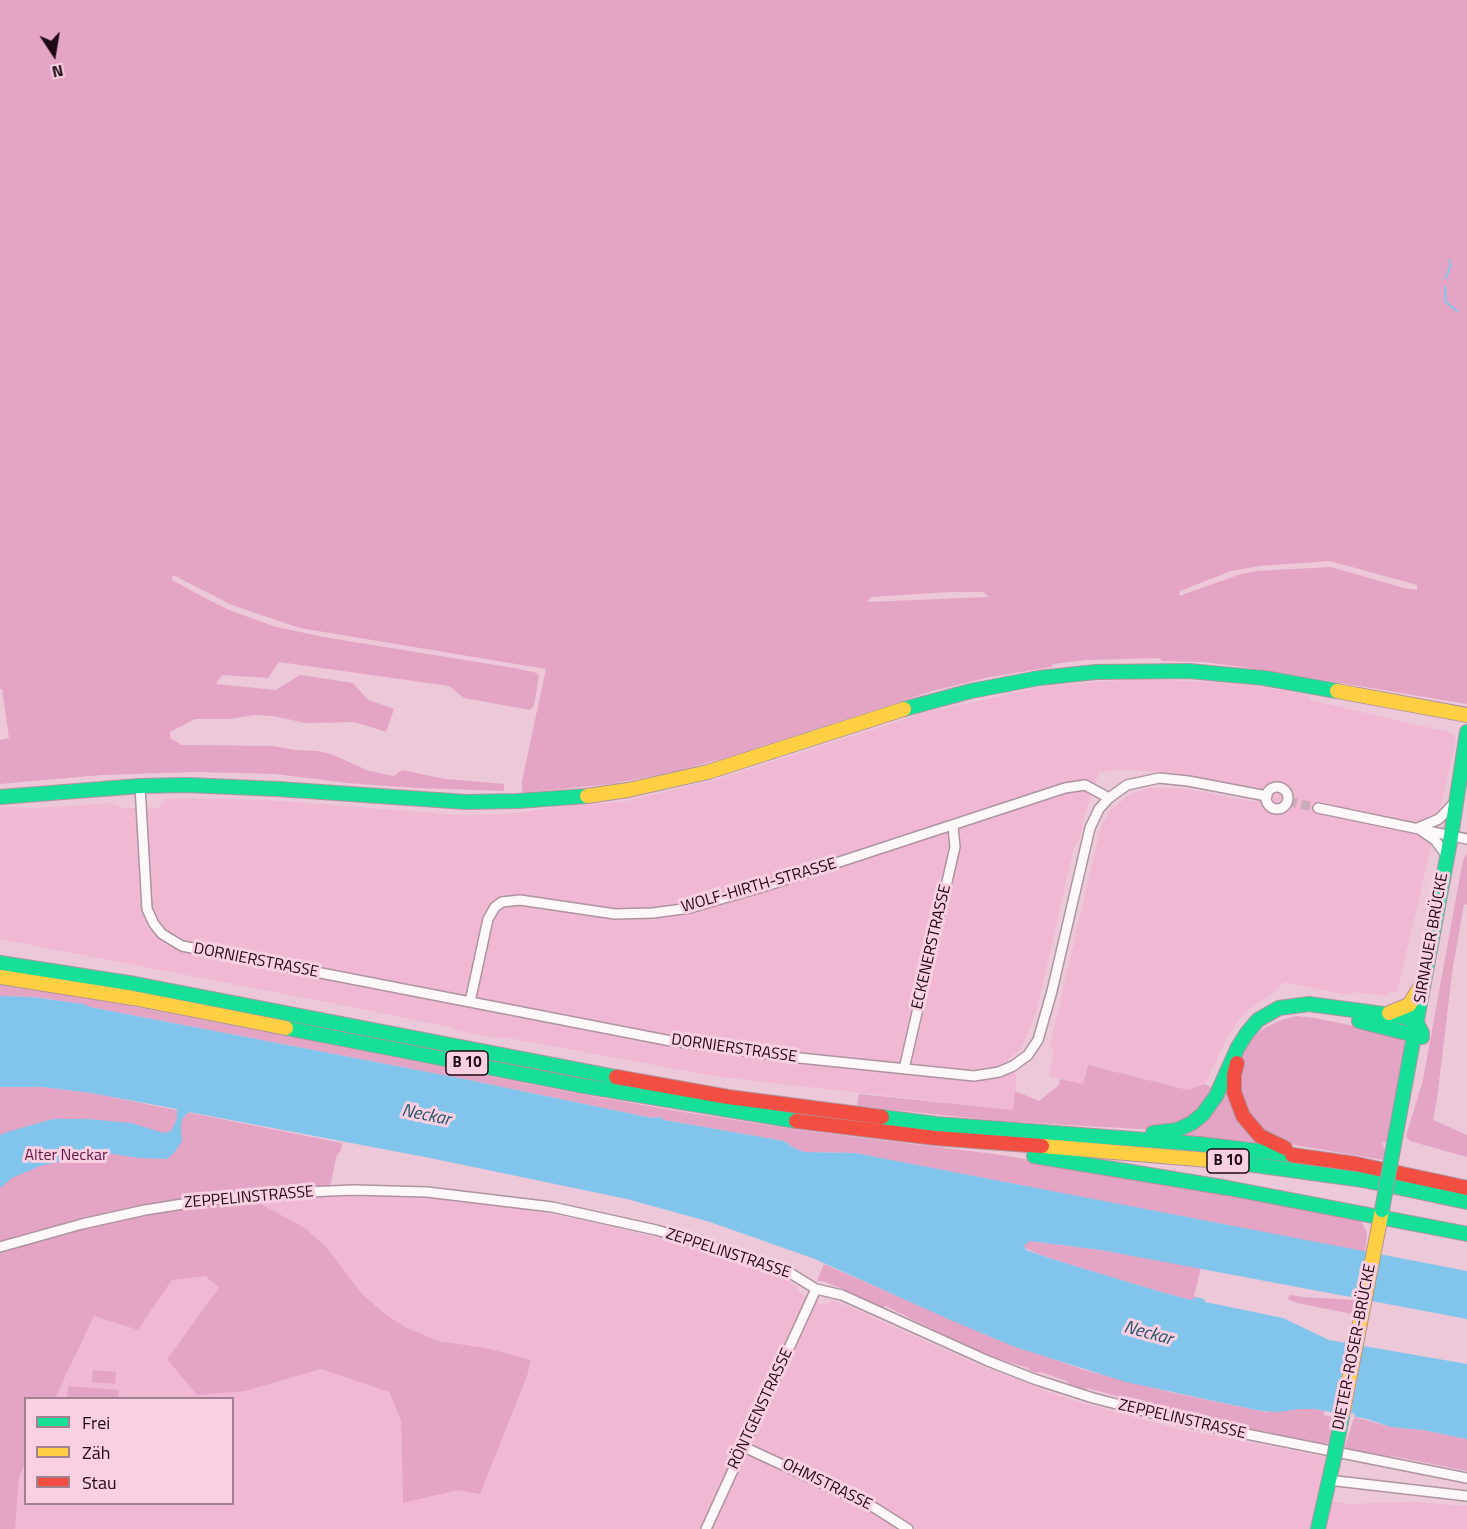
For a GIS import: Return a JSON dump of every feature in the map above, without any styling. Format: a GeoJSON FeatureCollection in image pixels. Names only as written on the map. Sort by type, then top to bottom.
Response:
{"type":"FeatureCollection","features":[{"type":"Feature","properties":{"kind":"main road"},"geometry":{"type":"LineString","coordinates":[[0,797],[140,786],[254,787],[466,802],[572,798],[627,790],[708,772],[898,711],[970,691],[1039,678],[1106,671],[1155,670],[1224,673],[1304,684],[1467,715]]}},
{"type":"Feature","properties":{"kind":"main road"},"geometry":{"type":"LineString","coordinates":[[1437,709],[1458,725],[1466,738]]}},
{"type":"Feature","properties":{"kind":"main road","name":"SIRNAUER BRÜCKE"},"geometry":{"type":"LineString","coordinates":[[1377,1235],[1394,1144],[1410,1095],[1424,981],[1447,856],[1459,837],[1456,800],[1466,738]]}},
{"type":"Feature","properties":{"kind":"main road","name":"SIRNAUER BRÜCKE"},"geometry":{"type":"LineString","coordinates":[[1419,1032],[1459,837],[1467,780]]}},
{"type":"Feature","properties":{"kind":"main road","name":"B 10"},"geometry":{"type":"LineString","coordinates":[[0,963],[135,984],[538,1063],[728,1097],[936,1124],[1232,1147],[1313,1157],[1467,1188]]}},
{"type":"Feature","properties":{"kind":"main road","name":"B 10"},"geometry":{"type":"LineString","coordinates":[[0,978],[80,988],[672,1102],[811,1123],[987,1143],[1185,1157],[1271,1166],[1363,1180],[1467,1202]]}},
{"type":"Feature","properties":{"kind":"main road"},"geometry":{"type":"LineString","coordinates":[[1384,1014],[1409,1005],[1424,981]]}},
{"type":"Feature","properties":{"kind":"main road"},"geometry":{"type":"LineString","coordinates":[[1117,1138],[1170,1132],[1198,1119],[1216,1096],[1238,1047],[1247,1033],[1258,1020],[1289,1005],[1309,1004],[1405,1017],[1419,1032]]}},
{"type":"Feature","properties":{"kind":"main road"},"geometry":{"type":"LineString","coordinates":[[1313,1157],[1280,1146],[1260,1136],[1248,1123],[1239,1108],[1234,1092],[1234,1075],[1242,1049],[1253,1034],[1281,1016],[1305,1012],[1419,1032]]}},
{"type":"Feature","properties":{"kind":"main road"},"geometry":{"type":"LineString","coordinates":[[987,1143],[1035,1156],[1381,1214],[1467,1234]]}},
{"type":"Feature","properties":{"kind":"main road","name":"DIETER-ROSER-BRÜCKE"},"geometry":{"type":"LineString","coordinates":[[1328,1480],[1377,1235]]}},
{"type":"Feature","properties":{"kind":"main road"},"geometry":{"type":"LineString","coordinates":[[1318,1529],[1328,1480]]}},
{"type":"Feature","properties":{"kind":"street","name":"DORNIERSTRASSE"},"geometry":{"type":"LineString","coordinates":[[140,786],[147,909],[154,924],[167,938],[194,950],[671,1041],[762,1054],[964,1075],[982,1075],[1013,1066],[1032,1050],[1043,1026],[1090,828],[1099,809],[1109,798],[1127,785],[1159,778],[1188,781],[1267,796]]}},
{"type":"Feature","properties":{"kind":"street","name":"WOLF-HIRTH-STRASSE"},"geometry":{"type":"LineString","coordinates":[[470,1002],[488,919],[495,907],[502,902],[520,900],[615,914],[684,909],[730,897],[1071,786],[1088,786],[1109,798]]}},
{"type":"Feature","properties":{"kind":"street"},"geometry":{"type":"LineString","coordinates":[[1418,828],[1440,819],[1456,800]]}},
{"type":"Feature","properties":{"kind":"street"},"geometry":{"type":"LineString","coordinates":[[1318,808],[1459,837]]}},
{"type":"Feature","properties":{"kind":"street","name":"ECKENERSTRASSE"},"geometry":{"type":"LineString","coordinates":[[904,1069],[955,847],[953,826]]}},
{"type":"Feature","properties":{"kind":"street"},"geometry":{"type":"LineString","coordinates":[[1418,828],[1435,840],[1447,856]]}},
{"type":"Feature","properties":{"kind":"street","name":"ZEPPELINSTRASSE"},"geometry":{"type":"LineString","coordinates":[[0,1247],[82,1224],[145,1210],[208,1200],[298,1192],[354,1190],[437,1192],[552,1207],[706,1244],[790,1273],[816,1289],[843,1295],[988,1361],[1083,1396],[1186,1422],[1467,1478]]}},
{"type":"Feature","properties":{"kind":"street","name":"RÖNTGENSTRASSE"},"geometry":{"type":"LineString","coordinates":[[706,1529],[816,1289]]}},
{"type":"Feature","properties":{"kind":"street","name":"OHMSTRASSE"},"geometry":{"type":"LineString","coordinates":[[744,1447],[875,1508],[908,1529]]}},
{"type":"Feature","properties":{"kind":"street"},"geometry":{"type":"LineString","coordinates":[[1328,1480],[1467,1496]]}},
{"type":"Feature","properties":{"kind":"shaded area"},"geometry":{"type":"Polygon","coordinates":[[[1137,679],[1231,683],[1286,691],[1310,696],[1310,700],[1448,732],[1454,735],[1456,741],[1397,992],[1391,992],[1386,996],[1355,992],[1347,995],[1284,982],[1271,995],[1253,1006],[1240,1018],[1227,1038],[1205,1084],[1188,1090],[1088,1065],[1083,1084],[1049,1076],[1054,1048],[1050,1046],[1053,1032],[1101,826],[1110,811],[1130,794],[1149,788],[1181,788],[1255,802],[1259,788],[1168,772],[1122,770],[1099,772],[1080,837],[1074,847],[1036,1012],[1024,1043],[1008,1059],[1017,1077],[1013,1110],[720,1077],[454,1030],[454,1028],[357,1008],[0,939],[0,807],[34,808],[111,803],[122,808],[158,808],[166,799],[176,798],[266,800],[460,815],[507,814],[573,805],[622,802],[718,779],[927,712],[1047,686],[1137,679]]]}},
{"type":"Feature","properties":{"kind":"shaded area"},"geometry":{"type":"Polygon","coordinates":[[[332,1195],[425,1196],[508,1206],[610,1226],[679,1243],[787,1280],[796,1286],[801,1294],[823,1305],[834,1301],[841,1303],[976,1364],[1065,1398],[1178,1429],[1326,1457],[1320,1499],[1349,1504],[1417,1502],[1467,1506],[1467,1529],[15,1529],[19,1477],[24,1465],[24,1505],[234,1505],[234,1397],[55,1397],[94,1316],[138,1330],[172,1280],[204,1276],[219,1288],[167,1359],[245,1391],[321,1369],[389,1392],[401,1419],[403,1503],[467,1490],[508,1424],[531,1360],[486,1348],[438,1341],[405,1327],[385,1314],[362,1294],[326,1248],[305,1228],[257,1202],[256,1199],[332,1195]]]}},
{"type":"Feature","properties":{"kind":"green space"},"geometry":{"type":"Polygon","coordinates":[[[0,0],[1467,0],[1467,704],[1203,662],[1162,661],[1159,658],[1086,660],[1053,664],[1051,667],[990,677],[936,690],[735,755],[678,771],[611,784],[522,793],[522,781],[546,669],[300,628],[232,605],[173,575],[172,580],[203,597],[229,610],[273,626],[323,637],[514,668],[537,673],[539,676],[534,706],[530,710],[464,698],[449,686],[279,662],[268,678],[222,675],[216,684],[276,690],[300,675],[353,683],[368,700],[394,709],[386,732],[355,722],[306,723],[273,716],[254,715],[230,719],[195,719],[170,732],[170,738],[182,745],[272,746],[317,751],[331,754],[369,771],[394,776],[402,770],[445,779],[504,784],[504,791],[347,783],[275,774],[196,772],[102,775],[0,784],[0,740],[9,738],[2,689],[0,689],[0,0]],[[1330,561],[1259,566],[1231,571],[1180,591],[1179,596],[1241,574],[1331,567],[1417,590],[1417,585],[1330,561]],[[983,592],[871,597],[867,602],[989,597],[983,592]]]}},
{"type":"Feature","properties":{"kind":"green space"},"geometry":{"type":"Polygon","coordinates":[[[1467,853],[1467,905],[1464,904],[1453,966],[1433,1120],[1467,1135],[1467,1157],[1410,1141],[1406,1136],[1423,1080],[1463,860],[1467,853]]]}},
{"type":"Feature","properties":{"kind":"green space"},"geometry":{"type":"Polygon","coordinates":[[[0,985],[68,994],[677,1111],[799,1130],[994,1154],[1157,1180],[1361,1221],[1367,1233],[1365,1252],[855,1153],[804,1152],[784,1141],[664,1120],[660,1117],[652,1118],[83,1004],[33,997],[0,996],[0,985]]]}},
{"type":"Feature","properties":{"kind":"green space"},"geometry":{"type":"Polygon","coordinates":[[[1296,1016],[1378,1031],[1402,1038],[1406,1043],[1388,1143],[1382,1142],[1385,1150],[1383,1160],[1273,1139],[1241,1104],[1240,1062],[1245,1049],[1264,1028],[1296,1016]]]}},
{"type":"Feature","properties":{"kind":"green space"},"geometry":{"type":"Polygon","coordinates":[[[1088,1065],[1188,1090],[1205,1084],[1215,1090],[1200,1112],[1156,1130],[999,1121],[857,1106],[859,1094],[1013,1110],[1015,1091],[1039,1101],[1059,1085],[1060,1079],[1083,1084],[1088,1065]]]}},
{"type":"Feature","properties":{"kind":"green space","name":"Alter Neckar"},"geometry":{"type":"Polygon","coordinates":[[[0,1087],[43,1087],[91,1093],[342,1143],[341,1150],[336,1157],[331,1183],[328,1187],[64,1224],[0,1243],[0,1087]]]}},
{"type":"Feature","properties":{"kind":"green space"},"geometry":{"type":"Polygon","coordinates":[[[1223,1088],[1262,1143],[1178,1135],[1223,1088]]]}},
{"type":"Feature","properties":{"kind":"green space"},"geometry":{"type":"Polygon","coordinates":[[[256,1199],[257,1202],[305,1228],[327,1248],[362,1294],[385,1314],[405,1327],[438,1341],[486,1348],[531,1360],[527,1376],[480,1494],[458,1490],[403,1503],[401,1420],[389,1392],[321,1369],[245,1391],[197,1395],[167,1359],[219,1288],[205,1276],[172,1280],[138,1330],[94,1316],[55,1397],[24,1397],[24,1465],[19,1477],[15,1529],[0,1529],[0,1251],[52,1235],[124,1218],[192,1206],[256,1199]]]}},
{"type":"Feature","properties":{"kind":"green space"},"geometry":{"type":"Polygon","coordinates":[[[1030,1241],[1101,1250],[1201,1268],[1194,1296],[1196,1297],[1191,1300],[1052,1259],[1024,1248],[1024,1243],[1030,1241]]]}},
{"type":"Feature","properties":{"kind":"green space"},"geometry":{"type":"Polygon","coordinates":[[[824,1264],[993,1338],[1084,1370],[1170,1392],[1265,1412],[1308,1408],[1326,1411],[1324,1415],[1334,1417],[1329,1443],[1310,1443],[1310,1441],[1182,1415],[1088,1388],[1086,1391],[1070,1386],[1067,1381],[998,1359],[886,1306],[882,1307],[823,1281],[817,1281],[824,1264]]]}},
{"type":"Feature","properties":{"kind":"green space"},"geometry":{"type":"Polygon","coordinates":[[[1292,1295],[1355,1300],[1352,1314],[1297,1303],[1288,1299],[1292,1295]]]}},
{"type":"Feature","properties":{"kind":"green space"},"geometry":{"type":"Polygon","coordinates":[[[93,1370],[116,1372],[115,1384],[92,1382],[93,1370]]]}},
{"type":"Feature","properties":{"kind":"green space"},"geometry":{"type":"Polygon","coordinates":[[[68,1386],[119,1390],[118,1397],[67,1397],[68,1386]]]}},
{"type":"Feature","properties":{"kind":"green space"},"geometry":{"type":"Polygon","coordinates":[[[1354,1417],[1391,1427],[1424,1430],[1467,1439],[1467,1471],[1392,1456],[1390,1459],[1344,1450],[1354,1417]]]}},
{"type":"Feature","properties":{"kind":"water","name":"Neckar"},"geometry":{"type":"Polygon","coordinates":[[[0,996],[32,997],[84,1004],[652,1118],[660,1117],[664,1120],[784,1141],[804,1152],[855,1153],[1467,1271],[1467,1319],[1101,1250],[1030,1241],[1024,1245],[1026,1250],[1052,1259],[1161,1292],[1191,1300],[1196,1297],[1204,1299],[1205,1302],[1283,1318],[1329,1340],[1467,1364],[1467,1439],[1423,1430],[1391,1427],[1367,1419],[1315,1409],[1261,1411],[1126,1382],[1015,1347],[815,1259],[710,1222],[627,1199],[430,1158],[189,1112],[182,1119],[182,1141],[167,1159],[138,1158],[107,1153],[91,1155],[40,1166],[12,1178],[0,1188],[0,1135],[53,1119],[131,1123],[164,1133],[171,1131],[177,1119],[177,1109],[91,1093],[43,1087],[0,1087],[0,996]]]}},
{"type":"Feature","properties":{"kind":"pier"},"geometry":{"type":"Polygon","coordinates":[[[1348,1341],[1364,1343],[1351,1413],[1355,1414],[1354,1420],[1334,1416],[1348,1341]]]}},
{"type":"Feature","properties":{"kind":"waterway"},"geometry":{"type":"LineString","coordinates":[[1446,278],[1451,264]]}},
{"type":"Feature","properties":{"kind":"waterway"},"geometry":{"type":"LineString","coordinates":[[1445,287],[1446,302],[1457,311]]}},
{"type":"Feature","properties":{"kind":"tunnel"},"geometry":{"type":"LineString","coordinates":[[1288,801],[1318,808]]}},
{"type":"Feature","properties":{"kind":"traffic: fast"},"geometry":{"type":"LineString","coordinates":[[904,709],[971,691],[1039,678],[1096,672],[1189,671],[1264,678],[1337,691]]}},
{"type":"Feature","properties":{"kind":"traffic: fast"},"geometry":{"type":"LineString","coordinates":[[1394,1144],[1451,836],[1467,732]]}},
{"type":"Feature","properties":{"kind":"traffic: fast"},"geometry":{"type":"LineString","coordinates":[[0,797],[140,786],[187,785],[466,802],[587,796]]}},
{"type":"Feature","properties":{"kind":"traffic: fast"},"geometry":{"type":"LineString","coordinates":[[0,963],[135,984],[616,1077]]}},
{"type":"Feature","properties":{"kind":"traffic: fast"},"geometry":{"type":"LineString","coordinates":[[1153,1133],[1177,1130],[1192,1123],[1203,1114],[1216,1096],[1238,1047],[1247,1033],[1258,1020],[1279,1008],[1309,1004],[1405,1017],[1417,1023],[1422,1033]]}},
{"type":"Feature","properties":{"kind":"traffic: fast"},"geometry":{"type":"LineString","coordinates":[[1359,1021],[1422,1037]]}},
{"type":"Feature","properties":{"kind":"traffic: fast"},"geometry":{"type":"LineString","coordinates":[[286,1028],[578,1085],[796,1121]]}},
{"type":"Feature","properties":{"kind":"traffic: fast"},"geometry":{"type":"LineString","coordinates":[[882,1117],[936,1124],[1199,1144],[1292,1155]]}},
{"type":"Feature","properties":{"kind":"traffic: fast"},"geometry":{"type":"LineString","coordinates":[[1382,1210],[1394,1144]]}},
{"type":"Feature","properties":{"kind":"traffic: fast"},"geometry":{"type":"LineString","coordinates":[[1034,1156],[1228,1188],[1467,1234]]}},
{"type":"Feature","properties":{"kind":"traffic: fast"},"geometry":{"type":"LineString","coordinates":[[1233,1162],[1363,1180],[1467,1202]]}},
{"type":"Feature","properties":{"kind":"traffic: fast"},"geometry":{"type":"LineString","coordinates":[[1334,1458],[1342,1416]]}},
{"type":"Feature","properties":{"kind":"traffic: fast"},"geometry":{"type":"LineString","coordinates":[[1318,1529],[1334,1458]]}},
{"type":"Feature","properties":{"kind":"traffic: slow"},"geometry":{"type":"LineString","coordinates":[[1337,691],[1467,715]]}},
{"type":"Feature","properties":{"kind":"traffic: slow"},"geometry":{"type":"LineString","coordinates":[[587,796],[628,790],[708,772],[904,709]]}},
{"type":"Feature","properties":{"kind":"traffic: slow"},"geometry":{"type":"LineString","coordinates":[[0,977],[133,998],[286,1028]]}},
{"type":"Feature","properties":{"kind":"traffic: slow"},"geometry":{"type":"LineString","coordinates":[[1389,1013],[1409,1005],[1424,981]]}},
{"type":"Feature","properties":{"kind":"traffic: slow"},"geometry":{"type":"LineString","coordinates":[[1042,1146],[1233,1162]]}},
{"type":"Feature","properties":{"kind":"traffic: slow"},"geometry":{"type":"LineString","coordinates":[[1342,1416],[1382,1210]]}},
{"type":"Feature","properties":{"kind":"traffic: jam"},"geometry":{"type":"LineString","coordinates":[[1237,1063],[1234,1092],[1243,1116],[1260,1136],[1285,1148]]}},
{"type":"Feature","properties":{"kind":"traffic: jam"},"geometry":{"type":"LineString","coordinates":[[616,1077],[728,1097],[882,1117]]}},
{"type":"Feature","properties":{"kind":"traffic: jam"},"geometry":{"type":"LineString","coordinates":[[796,1121],[935,1138],[1042,1146]]}},
{"type":"Feature","properties":{"kind":"traffic: jam"},"geometry":{"type":"LineString","coordinates":[[1292,1155],[1356,1164],[1467,1188]]}}]}
